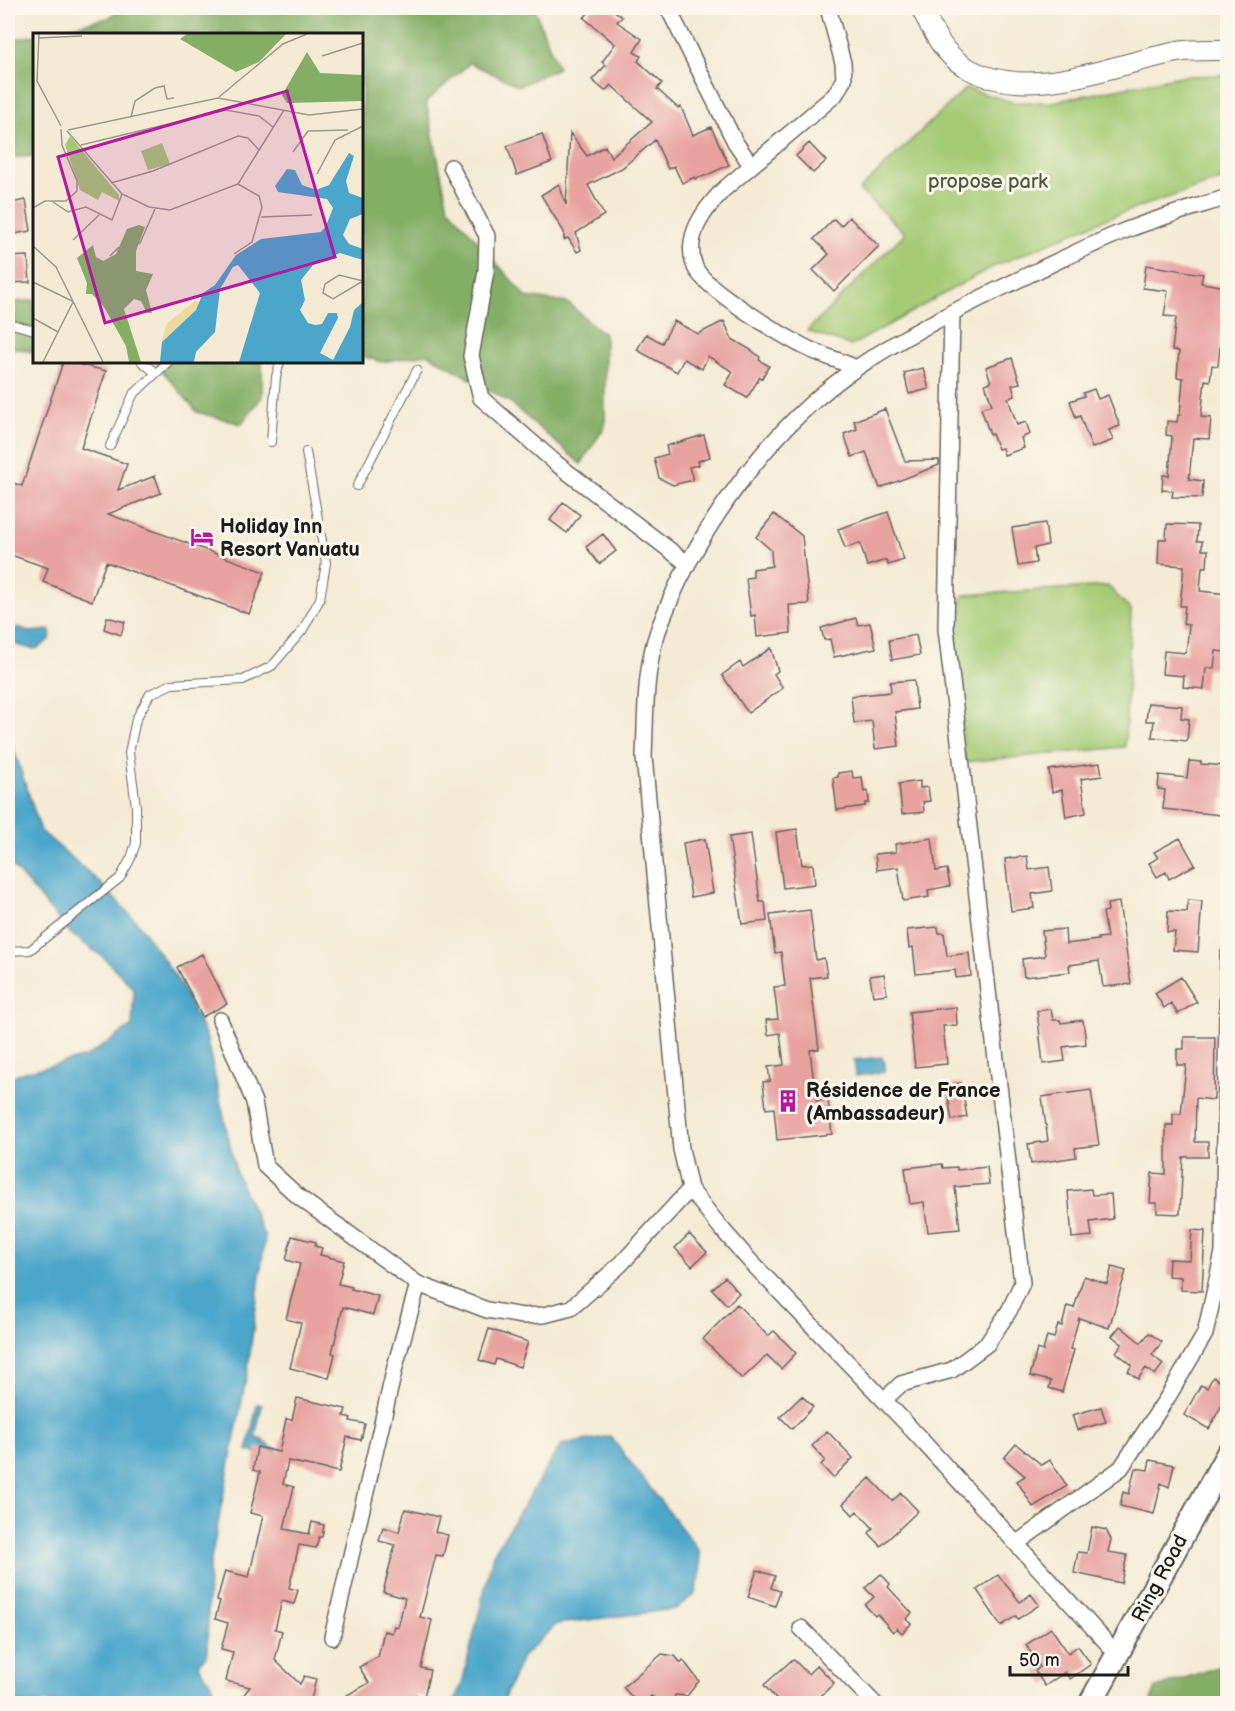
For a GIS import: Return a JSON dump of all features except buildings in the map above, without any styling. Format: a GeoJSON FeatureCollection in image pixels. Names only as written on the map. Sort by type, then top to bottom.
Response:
{"type":"FeatureCollection","features":[{"type":"Feature","properties":{"kind":"main road","name":"Ring Road"},"geometry":{"type":"LineString","coordinates":[[1090,1704],[1227,1453]]}},
{"type":"Feature","properties":{"kind":"street"},"geometry":{"type":"LineString","coordinates":[[668,8],[735,142],[751,165]]}},
{"type":"Feature","properties":{"kind":"street"},"geometry":{"type":"LineString","coordinates":[[828,8],[843,63],[843,79],[835,95],[751,165],[710,203],[697,223],[691,245],[695,267],[708,284],[737,305],[808,348],[856,368]]}},
{"type":"Feature","properties":{"kind":"street"},"geometry":{"type":"LineString","coordinates":[[921,8],[937,40],[963,66],[993,78],[1031,84],[1179,51],[1227,50]]}},
{"type":"Feature","properties":{"kind":"street"},"geometry":{"type":"LineString","coordinates":[[451,167],[487,236],[486,271],[471,356],[481,398],[557,464],[688,564]]}},
{"type":"Feature","properties":{"kind":"street"},"geometry":{"type":"LineString","coordinates":[[1118,1655],[884,1400],[750,1261],[690,1189],[681,1149],[644,757],[649,669],[658,632],[688,564],[709,529],[753,466],[811,404],[856,368],[952,312],[1126,231],[1227,197]]}},
{"type":"Feature","properties":{"kind":"street"},"geometry":{"type":"LineString","coordinates":[[884,1400],[901,1384],[952,1370],[987,1344],[1010,1311],[1022,1283],[946,629],[952,312]]}},
{"type":"Feature","properties":{"kind":"street"},"geometry":{"type":"LineString","coordinates":[[1017,1543],[1121,1468],[1169,1395],[1205,1334],[1223,1252],[1227,955]]}},
{"type":"Feature","properties":{"kind":"street"},"geometry":{"type":"LineString","coordinates":[[220,1020],[254,1102],[265,1166],[300,1198],[418,1284],[487,1310],[523,1316],[544,1315],[571,1308],[621,1264],[690,1189]]}},
{"type":"Feature","properties":{"kind":"street"},"geometry":{"type":"LineString","coordinates":[[332,1637],[393,1374],[418,1284]]}},
{"type":"Feature","properties":{"kind":"street"},"geometry":{"type":"LineString","coordinates":[[801,1628],[875,1704]]}},
{"type":"Feature","properties":{"kind":"lane"},"geometry":{"type":"LineString","coordinates":[[8,323],[33,330]]}},
{"type":"Feature","properties":{"kind":"lane"},"geometry":{"type":"LineString","coordinates":[[143,363],[156,373]]}},
{"type":"Feature","properties":{"kind":"lane"},"geometry":{"type":"LineString","coordinates":[[110,446],[133,395],[167,363]]}},
{"type":"Feature","properties":{"kind":"lane"},"geometry":{"type":"LineString","coordinates":[[272,442],[276,377],[280,363]]}},
{"type":"Feature","properties":{"kind":"lane"},"geometry":{"type":"LineString","coordinates":[[357,486],[417,370]]}},
{"type":"Feature","properties":{"kind":"lane"},"geometry":{"type":"LineString","coordinates":[[8,951],[30,950],[120,878],[136,843],[136,806],[129,753],[136,719],[150,694],[172,684],[243,680],[272,666],[302,631],[320,599],[326,563],[306,452]]}},
{"type":"Feature","properties":{"kind":"green space"},"geometry":{"type":"Polygon","coordinates":[[[123,8],[534,8],[558,68],[519,86],[470,63],[426,102],[448,207],[526,297],[568,303],[605,335],[605,426],[581,464],[508,401],[428,354],[382,362],[363,356],[363,33],[41,33],[108,18],[123,8]]]}},
{"type":"Feature","properties":{"kind":"green space"},"geometry":{"type":"Polygon","coordinates":[[[33,35],[33,156],[8,158],[8,41],[33,35]]]}},
{"type":"Feature","properties":{"kind":"green space","name":"propose park"},"geometry":{"type":"Polygon","coordinates":[[[1227,75],[1227,178],[1110,217],[986,270],[851,346],[807,331],[905,233],[859,190],[966,88],[1012,102],[1052,102],[1180,76],[1227,75]]]}},
{"type":"Feature","properties":{"kind":"green space"},"geometry":{"type":"Polygon","coordinates":[[[33,300],[33,352],[8,347],[8,303],[33,300]]]}},
{"type":"Feature","properties":{"kind":"green space"},"geometry":{"type":"Polygon","coordinates":[[[156,363],[262,363],[262,397],[241,424],[197,412],[156,363]]]}},
{"type":"Feature","properties":{"kind":"green space"},"geometry":{"type":"Polygon","coordinates":[[[1108,586],[1131,610],[1125,747],[964,762],[956,630],[963,595],[1108,586]]]}},
{"type":"Feature","properties":{"kind":"green space"},"geometry":{"type":"Polygon","coordinates":[[[1219,1666],[1227,1675],[1227,1703],[1150,1703],[1156,1688],[1219,1666]]]}},
{"type":"Feature","properties":{"kind":"water"},"geometry":{"type":"Polygon","coordinates":[[[19,627],[29,632],[49,630],[50,638],[36,649],[16,645],[11,635],[13,629],[19,627]]]}},
{"type":"Feature","properties":{"kind":"water"},"geometry":{"type":"Polygon","coordinates":[[[8,732],[41,831],[95,878],[138,923],[179,982],[206,1036],[236,1172],[265,1237],[248,1369],[209,1570],[207,1656],[198,1664],[224,1703],[17,1703],[17,1691],[8,1646],[8,1080],[17,1074],[86,1057],[132,1026],[134,989],[104,958],[71,934],[8,861],[8,732]]]}},
{"type":"Feature","properties":{"kind":"water"},"geometry":{"type":"Polygon","coordinates":[[[882,1057],[885,1062],[884,1072],[856,1076],[854,1060],[882,1057]]]}},
{"type":"Feature","properties":{"kind":"water"},"geometry":{"type":"Polygon","coordinates":[[[257,1404],[262,1405],[255,1438],[264,1440],[263,1443],[277,1449],[275,1457],[247,1451],[257,1404]]]}},
{"type":"Feature","properties":{"kind":"water"},"geometry":{"type":"Polygon","coordinates":[[[610,1436],[699,1551],[701,1572],[695,1594],[675,1609],[557,1624],[522,1657],[502,1703],[453,1703],[462,1684],[493,1554],[561,1445],[610,1436]]]}},
{"type":"Feature","properties":{"kind":"place","name":"Holiday Inn Resort Vanuatu"},"geometry":{"type":"Point","coordinates":[202,537]}},
{"type":"Feature","properties":{"kind":"place","name":"Résidence de France (Ambassadeur)"},"geometry":{"type":"Point","coordinates":[788,1101]}}]}
